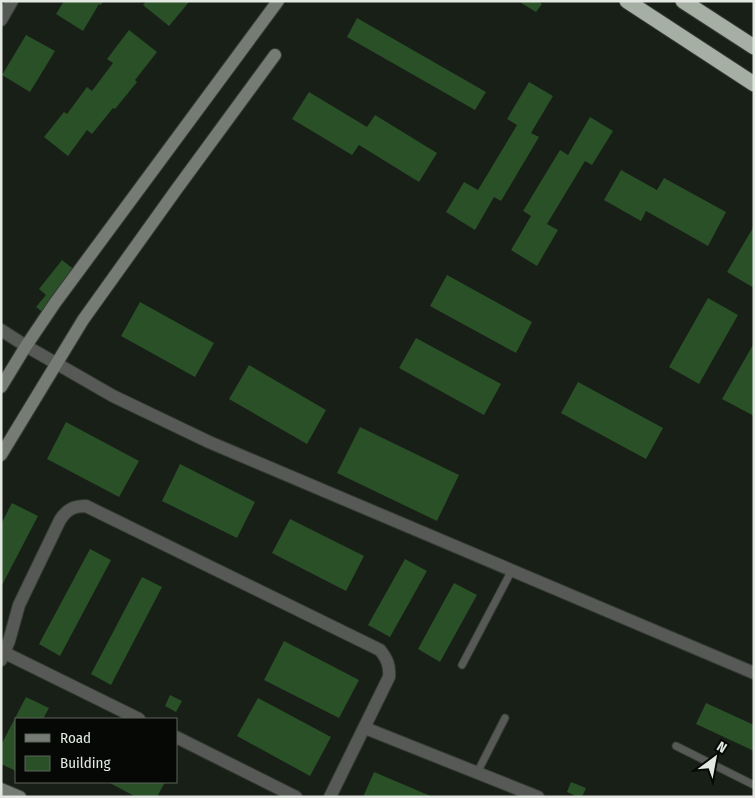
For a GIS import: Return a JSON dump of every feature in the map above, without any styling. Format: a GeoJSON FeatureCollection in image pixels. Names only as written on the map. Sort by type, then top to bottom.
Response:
{"type":"FeatureCollection","features":[{"type":"Feature","properties":{"kind":"highway"},"geometry":{"type":"LineString","coordinates":[[627,1],[754,84]]}},
{"type":"Feature","properties":{"kind":"highway"},"geometry":{"type":"LineString","coordinates":[[683,1],[754,48]]}},
{"type":"Feature","properties":{"kind":"main road"},"geometry":{"type":"LineString","coordinates":[[1,387],[26,346],[71,281],[278,1]]}},
{"type":"Feature","properties":{"kind":"main road"},"geometry":{"type":"LineString","coordinates":[[1,455],[83,320],[275,55]]}},
{"type":"Feature","properties":{"kind":"main road"},"geometry":{"type":"LineString","coordinates":[[1,789],[20,797]]}},
{"type":"Feature","properties":{"kind":"street"},"geometry":{"type":"LineString","coordinates":[[1,20],[12,1]]}},
{"type":"Feature","properties":{"kind":"street"},"geometry":{"type":"LineString","coordinates":[[1,330],[113,396],[209,442],[754,673]]}},
{"type":"Feature","properties":{"kind":"street"},"geometry":{"type":"LineString","coordinates":[[137,718],[3,656],[21,600],[60,520],[70,508],[86,506],[380,650],[390,667],[389,677],[330,797]]}},
{"type":"Feature","properties":{"kind":"street"},"geometry":{"type":"LineString","coordinates":[[365,728],[538,797]]}},
{"type":"Feature","properties":{"kind":"street"},"geometry":{"type":"LineString","coordinates":[[178,739],[296,797]]}},
{"type":"Feature","properties":{"kind":"lane"},"geometry":{"type":"LineString","coordinates":[[462,665],[512,570]]}},
{"type":"Feature","properties":{"kind":"lane"},"geometry":{"type":"LineString","coordinates":[[477,773],[505,718]]}},
{"type":"Feature","properties":{"kind":"lane"},"geometry":{"type":"LineString","coordinates":[[676,746],[754,785]]}},
{"type":"Feature","properties":{"kind":"building"},"geometry":{"type":"Polygon","coordinates":[[[64,1],[103,1],[101,5],[99,4],[83,31],[56,14],[64,1]]]}},
{"type":"Feature","properties":{"kind":"building"},"geometry":{"type":"Polygon","coordinates":[[[146,1],[189,2],[169,26],[143,5],[146,1]]]}},
{"type":"Feature","properties":{"kind":"building"},"geometry":{"type":"Polygon","coordinates":[[[518,1],[538,1],[542,4],[536,12],[518,1]]]}},
{"type":"Feature","properties":{"kind":"building"},"geometry":{"type":"Polygon","coordinates":[[[357,18],[486,92],[475,110],[347,37],[357,18]]]}},
{"type":"Feature","properties":{"kind":"building"},"geometry":{"type":"Polygon","coordinates":[[[129,30],[157,52],[135,80],[137,82],[115,109],[113,108],[92,134],[87,130],[68,156],[44,137],[64,112],[67,114],[87,87],[92,91],[113,63],[107,59],[129,30]]]}},
{"type":"Feature","properties":{"kind":"building"},"geometry":{"type":"Polygon","coordinates":[[[26,35],[55,51],[30,92],[2,75],[26,35]]]}},
{"type":"Feature","properties":{"kind":"building"},"geometry":{"type":"Polygon","coordinates":[[[529,82],[553,96],[531,133],[539,137],[501,201],[494,197],[475,230],[446,212],[464,182],[478,190],[517,125],[507,119],[529,82]]]}},
{"type":"Feature","properties":{"kind":"building"},"geometry":{"type":"Polygon","coordinates":[[[309,92],[367,127],[375,115],[437,153],[419,182],[359,145],[352,155],[292,119],[309,92]]]}},
{"type":"Feature","properties":{"kind":"building"},"geometry":{"type":"Polygon","coordinates":[[[590,117],[613,131],[592,165],[585,161],[547,224],[558,230],[537,266],[511,250],[531,216],[523,211],[560,150],[568,155],[590,117]]]}},
{"type":"Feature","properties":{"kind":"building"},"geometry":{"type":"Polygon","coordinates":[[[621,170],[657,190],[664,178],[726,212],[708,246],[646,211],[641,221],[604,200],[621,170]]]}},
{"type":"Feature","properties":{"kind":"building"},"geometry":{"type":"Polygon","coordinates":[[[754,226],[754,288],[727,272],[754,226]]]}},
{"type":"Feature","properties":{"kind":"building"},"geometry":{"type":"Polygon","coordinates":[[[62,260],[76,271],[45,314],[36,307],[46,295],[39,289],[62,260]]]}},
{"type":"Feature","properties":{"kind":"building"},"geometry":{"type":"Polygon","coordinates":[[[447,275],[532,322],[516,353],[430,306],[447,275]]]}},
{"type":"Feature","properties":{"kind":"building"},"geometry":{"type":"Polygon","coordinates":[[[708,298],[738,315],[699,384],[669,367],[708,298]]]}},
{"type":"Feature","properties":{"kind":"building"},"geometry":{"type":"Polygon","coordinates":[[[140,302],[214,343],[195,377],[121,336],[140,302]]]}},
{"type":"Feature","properties":{"kind":"building"},"geometry":{"type":"Polygon","coordinates":[[[416,338],[501,384],[484,415],[399,368],[416,338]]]}},
{"type":"Feature","properties":{"kind":"building"},"geometry":{"type":"Polygon","coordinates":[[[754,343],[754,416],[722,399],[754,343]]]}},
{"type":"Feature","properties":{"kind":"building"},"geometry":{"type":"Polygon","coordinates":[[[249,365],[326,410],[307,444],[229,399],[249,365]]]}},
{"type":"Feature","properties":{"kind":"building"},"geometry":{"type":"Polygon","coordinates":[[[578,382],[663,428],[646,459],[561,413],[578,382]]]}},
{"type":"Feature","properties":{"kind":"building"},"geometry":{"type":"Polygon","coordinates":[[[66,422],[139,461],[119,497],[47,459],[66,422]]]}},
{"type":"Feature","properties":{"kind":"building"},"geometry":{"type":"Polygon","coordinates":[[[360,427],[459,475],[437,521],[337,473],[360,427]]]}},
{"type":"Feature","properties":{"kind":"building"},"geometry":{"type":"Polygon","coordinates":[[[180,464],[255,502],[237,538],[162,501],[180,464]]]}},
{"type":"Feature","properties":{"kind":"building"},"geometry":{"type":"Polygon","coordinates":[[[12,503],[38,516],[1,587],[1,524],[12,503]]]}},
{"type":"Feature","properties":{"kind":"building"},"geometry":{"type":"Polygon","coordinates":[[[290,519],[364,556],[346,591],[272,553],[290,519]]]}},
{"type":"Feature","properties":{"kind":"building"},"geometry":{"type":"Polygon","coordinates":[[[90,549],[111,560],[60,656],[39,644],[90,549]]]}},
{"type":"Feature","properties":{"kind":"building"},"geometry":{"type":"Polygon","coordinates":[[[405,559],[427,571],[390,637],[368,625],[405,559]]]}},
{"type":"Feature","properties":{"kind":"building"},"geometry":{"type":"Polygon","coordinates":[[[142,577],[162,587],[111,685],[91,674],[142,577]]]}},
{"type":"Feature","properties":{"kind":"building"},"geometry":{"type":"Polygon","coordinates":[[[454,583],[477,595],[440,662],[418,649],[454,583]]]}},
{"type":"Feature","properties":{"kind":"building"},"geometry":{"type":"Polygon","coordinates":[[[284,641],[359,680],[339,718],[264,680],[284,641]]]}},
{"type":"Feature","properties":{"kind":"building"},"geometry":{"type":"Polygon","coordinates":[[[170,695],[182,701],[176,712],[165,706],[170,695]]]}},
{"type":"Feature","properties":{"kind":"building"},"geometry":{"type":"Polygon","coordinates":[[[26,697],[49,708],[44,718],[15,718],[26,697]]]}},
{"type":"Feature","properties":{"kind":"building"},"geometry":{"type":"Polygon","coordinates":[[[258,698],[331,737],[310,776],[237,736],[258,698]]]}},
{"type":"Feature","properties":{"kind":"building"},"geometry":{"type":"Polygon","coordinates":[[[706,703],[754,725],[754,751],[696,724],[706,703]]]}},
{"type":"Feature","properties":{"kind":"building"},"geometry":{"type":"Polygon","coordinates":[[[15,718],[15,771],[1,764],[1,745],[15,718]]]}},
{"type":"Feature","properties":{"kind":"building"},"geometry":{"type":"Polygon","coordinates":[[[374,772],[433,797],[363,797],[374,772]]]}},
{"type":"Feature","properties":{"kind":"building"},"geometry":{"type":"Polygon","coordinates":[[[571,782],[586,788],[582,797],[567,792],[571,782]]]}},
{"type":"Feature","properties":{"kind":"building"},"geometry":{"type":"Polygon","coordinates":[[[110,783],[164,783],[157,797],[136,797],[110,783]]]}}]}
